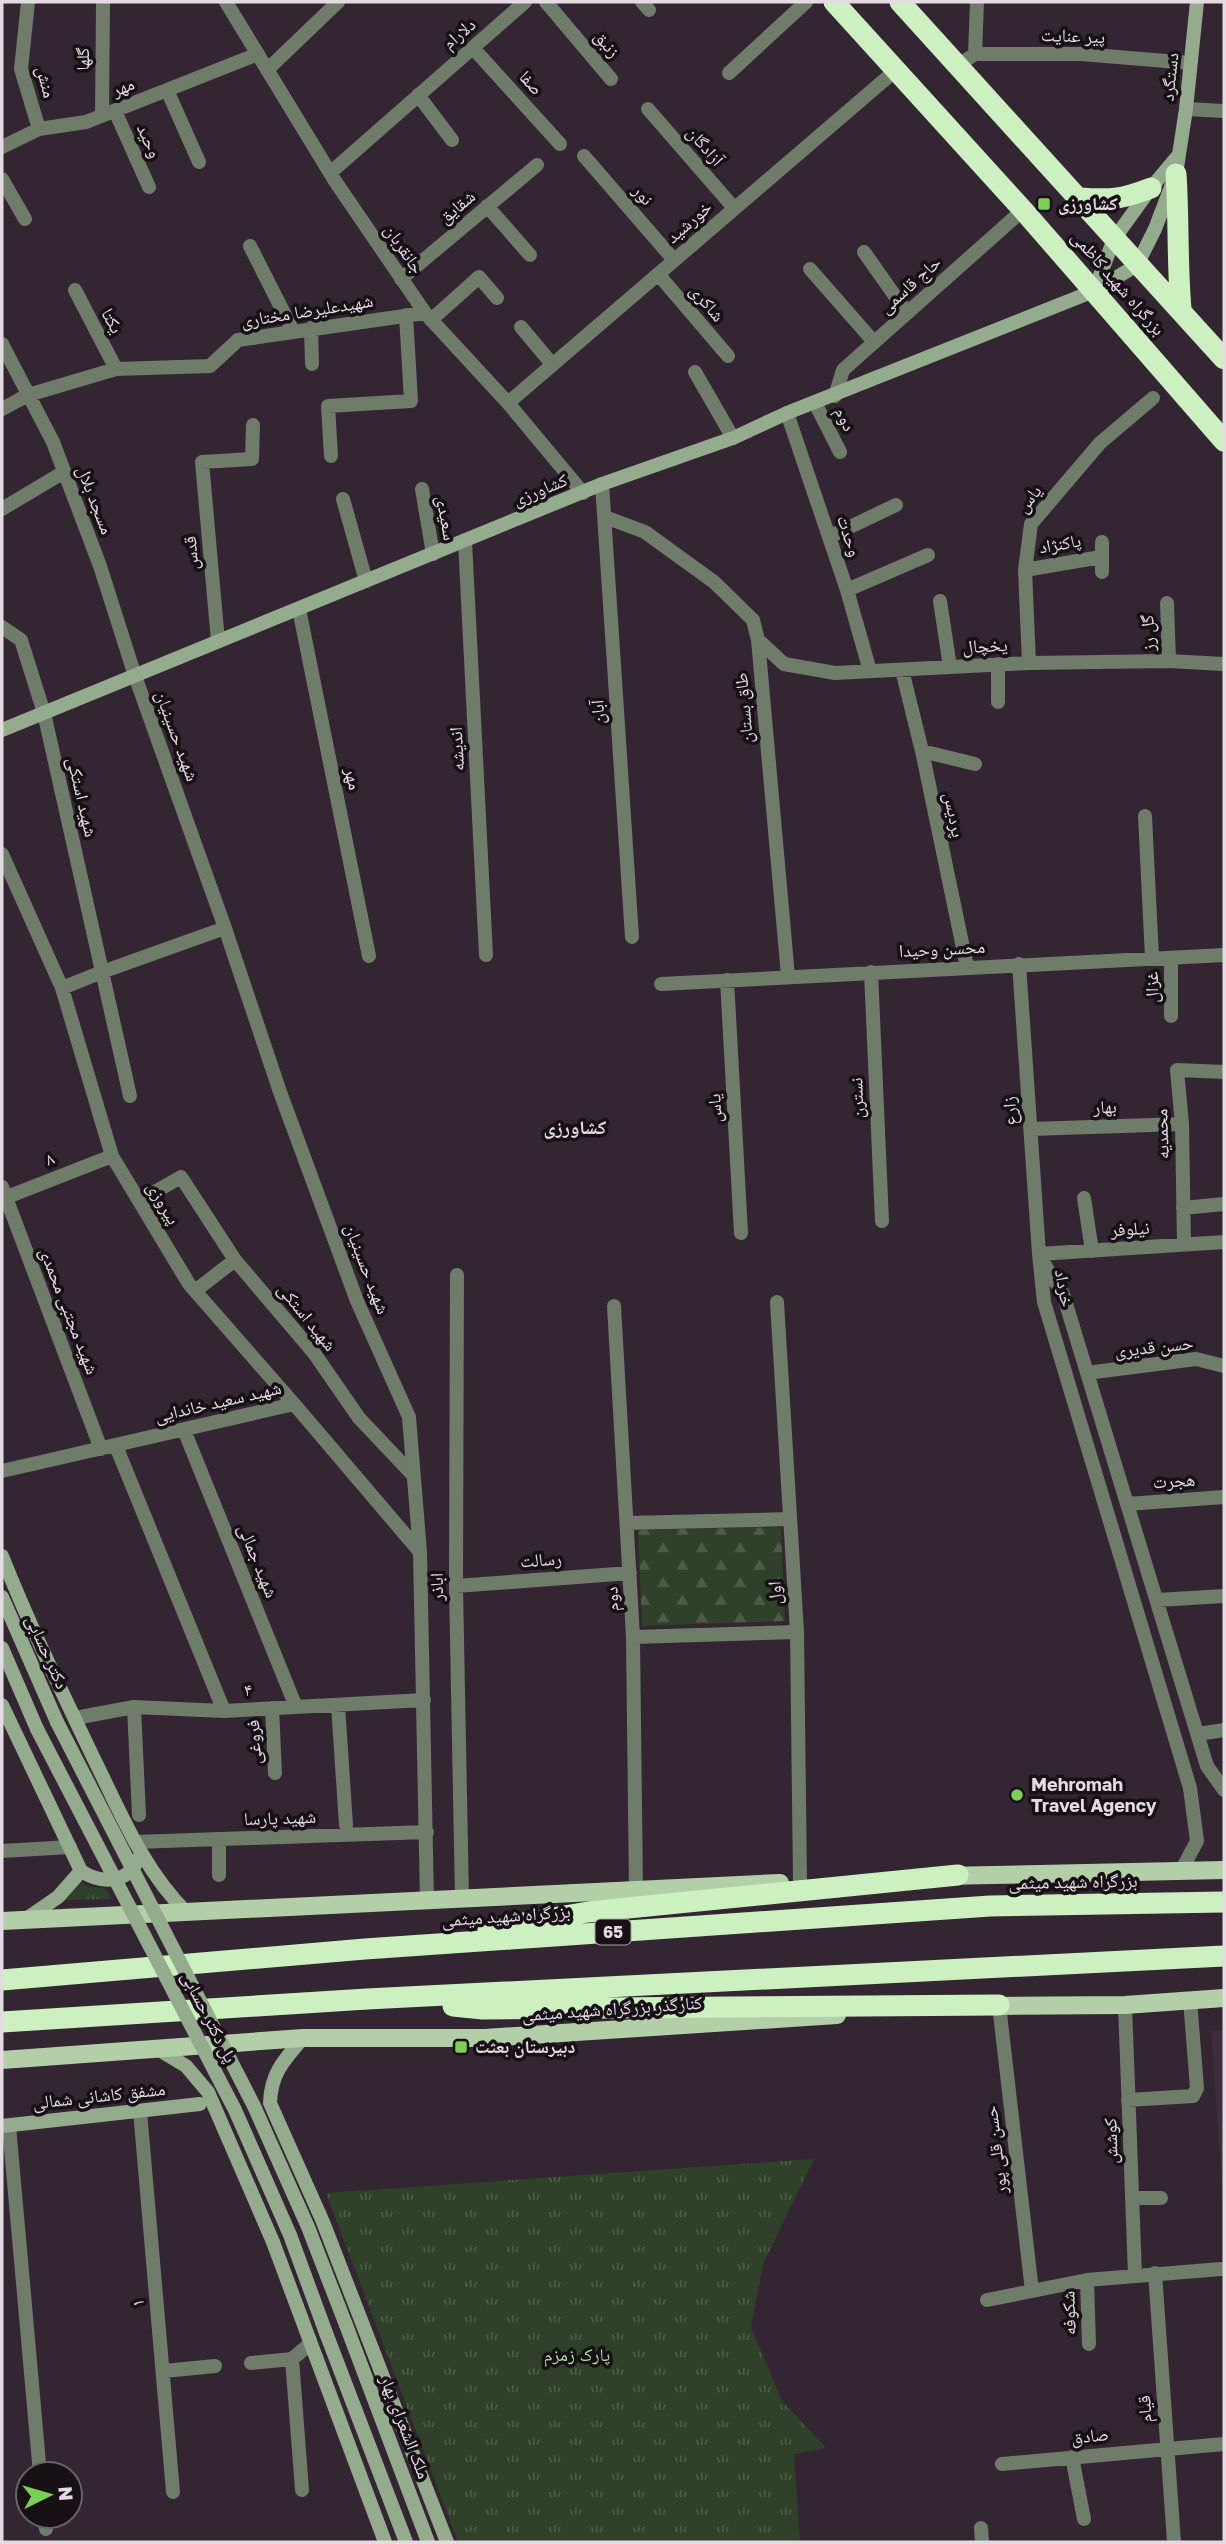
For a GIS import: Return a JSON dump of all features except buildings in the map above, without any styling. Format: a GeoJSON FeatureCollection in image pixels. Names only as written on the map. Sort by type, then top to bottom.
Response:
{"type":"FeatureCollection","features":[{"type":"Feature","properties":{"kind":"highway","name":"بزرگراه شهید کاظمی"},"geometry":{"type":"LineString","coordinates":[[834,2],[1023,210],[1224,441]]}},
{"type":"Feature","properties":{"kind":"highway","name":"بزرگراه شهید کاظمی"},"geometry":{"type":"LineString","coordinates":[[900,2],[966,60],[1078,198],[1224,359]]}},
{"type":"Feature","properties":{"kind":"highway"},"geometry":{"type":"LineString","coordinates":[[1177,166],[1181,309]]}},
{"type":"Feature","properties":{"kind":"highway"},"geometry":{"type":"LineString","coordinates":[[1078,198],[1110,201],[1151,188]]}},
{"type":"Feature","properties":{"kind":"highway"},"geometry":{"type":"LineString","coordinates":[[365,1949],[588,1912],[958,1875]]}},
{"type":"Feature","properties":{"kind":"highway","name":"بزرگراه شهید میثمی"},"geometry":{"type":"LineString","coordinates":[[2,1980],[365,1949],[990,1906],[1224,1902]]}},
{"type":"Feature","properties":{"kind":"highway"},"geometry":{"type":"LineString","coordinates":[[2,2022],[367,1999],[1224,1956]]}},
{"type":"Feature","properties":{"kind":"highway"},"geometry":{"type":"LineString","coordinates":[[367,1999],[484,2009],[999,2005]]}},
{"type":"Feature","properties":{"kind":"main road","name":"دستگرد"},"geometry":{"type":"LineString","coordinates":[[1138,265],[1155,229],[1177,166],[1197,2]]}},
{"type":"Feature","properties":{"kind":"main road"},"geometry":{"type":"LineString","coordinates":[[1094,291],[1114,239],[1151,188],[1177,166]]}},
{"type":"Feature","properties":{"kind":"main road","name":"کشاورزی"},"geometry":{"type":"LineString","coordinates":[[2,730],[603,484],[733,438],[787,413],[1094,291],[1138,265]]}},
{"type":"Feature","properties":{"kind":"main road"},"geometry":{"type":"LineString","coordinates":[[2,1556],[75,1718],[138,1848],[169,1896],[187,1913]]}},
{"type":"Feature","properties":{"kind":"main road","name":"دکتر حسابی"},"geometry":{"type":"LineString","coordinates":[[2,1597],[57,1722]]}},
{"type":"Feature","properties":{"kind":"main road","name":"پل دکتر حسابی"},"geometry":{"type":"LineString","coordinates":[[2,1648],[37,1729],[235,2109],[290,2235],[406,2542]]}},
{"type":"Feature","properties":{"kind":"main road"},"geometry":{"type":"LineString","coordinates":[[3,1711],[81,1871],[92,1878],[116,1880],[136,1865],[138,1848]]}},
{"type":"Feature","properties":{"kind":"main road","name":"پل دکتر حسابی"},"geometry":{"type":"LineString","coordinates":[[57,1722],[254,2106],[308,2227],[346,2325]]}},
{"type":"Feature","properties":{"kind":"main road"},"geometry":{"type":"LineString","coordinates":[[2,1922],[958,1875],[1224,1870]]}},
{"type":"Feature","properties":{"kind":"main road"},"geometry":{"type":"LineString","coordinates":[[26,1919],[58,1897],[81,1871]]}},
{"type":"Feature","properties":{"kind":"main road","name":"کنارگذر بزرگراه شهید میثمی"},"geometry":{"type":"LineString","coordinates":[[2,2060],[303,2038],[485,2038],[999,2005],[1125,2005],[1224,1998]]}},
{"type":"Feature","properties":{"kind":"main road"},"geometry":{"type":"LineString","coordinates":[[303,2038],[280,2064],[271,2089],[270,2103],[323,2222],[447,2542]]}},
{"type":"Feature","properties":{"kind":"main road"},"geometry":{"type":"LineString","coordinates":[[156,2048],[186,2066],[208,2092],[273,2242],[385,2542]]}},
{"type":"Feature","properties":{"kind":"main road"},"geometry":{"type":"LineString","coordinates":[[217,2113],[226,2105],[247,2097],[270,2103]]}},
{"type":"Feature","properties":{"kind":"main road","name":"مشفق کاشانی شمالی"},"geometry":{"type":"LineString","coordinates":[[5,2126],[200,2104]]}},
{"type":"Feature","properties":{"kind":"main road","name":"ملک الشعرای بهار"},"geometry":{"type":"LineString","coordinates":[[346,2325],[428,2542]]}},
{"type":"Feature","properties":{"kind":"street","name":"منش"},"geometry":{"type":"LineString","coordinates":[[28,2],[21,69],[39,130]]}},
{"type":"Feature","properties":{"kind":"street","name":"گلها"},"geometry":{"type":"LineString","coordinates":[[103,2],[108,114]]}},
{"type":"Feature","properties":{"kind":"street","name":"جانقربان"},"geometry":{"type":"LineString","coordinates":[[226,2],[330,173],[401,279],[428,316],[508,403],[583,493]]}},
{"type":"Feature","properties":{"kind":"street"},"geometry":{"type":"LineString","coordinates":[[267,70],[338,2]]}},
{"type":"Feature","properties":{"kind":"street","name":"دلارام"},"geometry":{"type":"LineString","coordinates":[[330,173],[525,2]]}},
{"type":"Feature","properties":{"kind":"street","name":"زنبق"},"geometry":{"type":"LineString","coordinates":[[546,2],[611,79]]}},
{"type":"Feature","properties":{"kind":"street"},"geometry":{"type":"LineString","coordinates":[[729,74],[806,2]]}},
{"type":"Feature","properties":{"kind":"street"},"geometry":{"type":"LineString","coordinates":[[966,60],[977,2]]}},
{"type":"Feature","properties":{"kind":"street","name":"صفا"},"geometry":{"type":"LineString","coordinates":[[473,48],[560,144]]}},
{"type":"Feature","properties":{"kind":"street","name":"مهر"},"geometry":{"type":"LineString","coordinates":[[2,147],[39,130],[86,122],[258,54]]}},
{"type":"Feature","properties":{"kind":"street","name":"پیر عنایت"},"geometry":{"type":"LineString","coordinates":[[966,60],[1081,54],[1190,62]]}},
{"type":"Feature","properties":{"kind":"street","name":"خورشید"},"geometry":{"type":"LineString","coordinates":[[508,403],[896,70]]}},
{"type":"Feature","properties":{"kind":"street","name":"وحید"},"geometry":{"type":"LineString","coordinates":[[166,90],[199,162]]}},
{"type":"Feature","properties":{"kind":"street"},"geometry":{"type":"LineString","coordinates":[[418,95],[452,140]]}},
{"type":"Feature","properties":{"kind":"street","name":"آزادگان"},"geometry":{"type":"LineString","coordinates":[[648,108],[734,208]]}},
{"type":"Feature","properties":{"kind":"street"},"geometry":{"type":"LineString","coordinates":[[1186,109],[1224,111]]}},
{"type":"Feature","properties":{"kind":"street","name":"وحید"},"geometry":{"type":"LineString","coordinates":[[108,114],[149,187]]}},
{"type":"Feature","properties":{"kind":"street","name":"نور"},"geometry":{"type":"LineString","coordinates":[[583,156],[674,260]]}},
{"type":"Feature","properties":{"kind":"street","name":"شقایق"},"geometry":{"type":"LineString","coordinates":[[401,279],[537,165]]}},
{"type":"Feature","properties":{"kind":"street"},"geometry":{"type":"LineString","coordinates":[[2,178],[25,219]]}},
{"type":"Feature","properties":{"kind":"street"},"geometry":{"type":"LineString","coordinates":[[487,206],[530,255]]}},
{"type":"Feature","properties":{"kind":"street","name":"حاج قاسمی"},"geometry":{"type":"LineString","coordinates":[[835,396],[843,370],[1023,210]]}},
{"type":"Feature","properties":{"kind":"street"},"geometry":{"type":"LineString","coordinates":[[250,246],[293,331]]}},
{"type":"Feature","properties":{"kind":"street"},"geometry":{"type":"LineString","coordinates":[[864,252],[907,313]]}},
{"type":"Feature","properties":{"kind":"street"},"geometry":{"type":"LineString","coordinates":[[810,270],[874,342]]}},
{"type":"Feature","properties":{"kind":"street","name":"شاکری"},"geometry":{"type":"LineString","coordinates":[[658,274],[728,356]]}},
{"type":"Feature","properties":{"kind":"street"},"geometry":{"type":"LineString","coordinates":[[428,316],[479,277],[497,298]]}},
{"type":"Feature","properties":{"kind":"street","name":"یکتا"},"geometry":{"type":"LineString","coordinates":[[75,290],[116,369]]}},
{"type":"Feature","properties":{"kind":"street"},"geometry":{"type":"LineString","coordinates":[[331,456],[328,405],[411,401],[406,315]]}},
{"type":"Feature","properties":{"kind":"street","name":"شهیدعلیرضا مختاری"},"geometry":{"type":"LineString","coordinates":[[2,409],[28,395],[116,369],[210,366],[238,340],[406,315],[428,316]]}},
{"type":"Feature","properties":{"kind":"street"},"geometry":{"type":"LineString","coordinates":[[521,327],[552,365]]}},
{"type":"Feature","properties":{"kind":"street"},"geometry":{"type":"LineString","coordinates":[[311,328],[312,364]]}},
{"type":"Feature","properties":{"kind":"street","name":"مسجد بلال"},"geometry":{"type":"LineString","coordinates":[[2,344],[53,442],[100,566],[135,676]]}},
{"type":"Feature","properties":{"kind":"street"},"geometry":{"type":"LineString","coordinates":[[695,372],[733,438]]}},
{"type":"Feature","properties":{"kind":"street","name":"یاس"},"geometry":{"type":"LineString","coordinates":[[1029,663],[1025,570],[1031,524],[1100,443],[1153,398]]}},
{"type":"Feature","properties":{"kind":"street","name":"دوم"},"geometry":{"type":"LineString","coordinates":[[815,403],[840,452]]}},
{"type":"Feature","properties":{"kind":"street","name":"وحدت"},"geometry":{"type":"LineString","coordinates":[[787,413],[847,590],[870,671]]}},
{"type":"Feature","properties":{"kind":"street","name":"قدس"},"geometry":{"type":"LineString","coordinates":[[218,641],[202,462],[252,459],[253,425]]}},
{"type":"Feature","properties":{"kind":"street"},"geometry":{"type":"LineString","coordinates":[[2,509],[64,472]]}},
{"type":"Feature","properties":{"kind":"street","name":"آبان"},"geometry":{"type":"LineString","coordinates":[[603,484],[632,937]]}},
{"type":"Feature","properties":{"kind":"street","name":"سعیدی"},"geometry":{"type":"LineString","coordinates":[[422,489],[433,554]]}},
{"type":"Feature","properties":{"kind":"street"},"geometry":{"type":"LineString","coordinates":[[343,499],[366,581]]}},
{"type":"Feature","properties":{"kind":"street"},"geometry":{"type":"LineString","coordinates":[[829,537],[896,505]]}},
{"type":"Feature","properties":{"kind":"street","name":"طاق بستان"},"geometry":{"type":"LineString","coordinates":[[605,517],[645,533],[713,582],[754,620],[788,976]]}},
{"type":"Feature","properties":{"kind":"street","name":"اندیشه"},"geometry":{"type":"LineString","coordinates":[[465,541],[486,955]]}},
{"type":"Feature","properties":{"kind":"street","name":"پاکنژاد"},"geometry":{"type":"LineString","coordinates":[[1025,570],[1102,549],[1102,572]]}},
{"type":"Feature","properties":{"kind":"street"},"geometry":{"type":"LineString","coordinates":[[847,590],[928,555]]}},
{"type":"Feature","properties":{"kind":"street"},"geometry":{"type":"LineString","coordinates":[[940,601],[950,667]]}},
{"type":"Feature","properties":{"kind":"street","name":"گل رز"},"geometry":{"type":"LineString","coordinates":[[1167,603],[1169,661]]}},
{"type":"Feature","properties":{"kind":"street","name":"مهر"},"geometry":{"type":"LineString","coordinates":[[299,609],[369,956]]}},
{"type":"Feature","properties":{"kind":"street","name":"شهید استکی"},"geometry":{"type":"LineString","coordinates":[[2,627],[21,640],[44,713],[130,1096]]}},
{"type":"Feature","properties":{"kind":"street","name":"یخچال"},"geometry":{"type":"LineString","coordinates":[[758,640],[784,664],[835,673],[1029,663],[1169,661],[1224,664]]}},
{"type":"Feature","properties":{"kind":"street"},"geometry":{"type":"LineString","coordinates":[[998,664],[998,702]]}},
{"type":"Feature","properties":{"kind":"street","name":"پردیس"},"geometry":{"type":"LineString","coordinates":[[902,670],[922,751],[967,967]]}},
{"type":"Feature","properties":{"kind":"street","name":"شهید حسینیان"},"geometry":{"type":"LineString","coordinates":[[135,676],[281,1092],[358,1301],[409,1417],[420,1552],[427,1832],[426,1901]]}},
{"type":"Feature","properties":{"kind":"street"},"geometry":{"type":"LineString","coordinates":[[922,751],[975,764]]}},
{"type":"Feature","properties":{"kind":"street"},"geometry":{"type":"LineString","coordinates":[[1145,816],[1152,958]]}},
{"type":"Feature","properties":{"kind":"street","name":"پیروزی"},"geometry":{"type":"LineString","coordinates":[[2,854],[62,988],[112,1156],[195,1291],[293,1404]]}},
{"type":"Feature","properties":{"kind":"street"},"geometry":{"type":"LineString","coordinates":[[62,988],[225,928]]}},
{"type":"Feature","properties":{"kind":"street","name":"محسن وحیدا"},"geometry":{"type":"LineString","coordinates":[[661,984],[1224,955]]}},
{"type":"Feature","properties":{"kind":"street","name":"غزال"},"geometry":{"type":"LineString","coordinates":[[1171,957],[1171,1016]]}},
{"type":"Feature","properties":{"kind":"street","name":"زارع"},"geometry":{"type":"LineString","coordinates":[[1020,964],[1039,1254]]}},
{"type":"Feature","properties":{"kind":"street","name":"نسترن"},"geometry":{"type":"LineString","coordinates":[[871,972],[882,1221]]}},
{"type":"Feature","properties":{"kind":"street","name":"یاس"},"geometry":{"type":"LineString","coordinates":[[727,980],[741,1233]]}},
{"type":"Feature","properties":{"kind":"street","name":"محمدیه"},"geometry":{"type":"LineString","coordinates":[[1184,1244],[1182,1124],[1177,1070],[1224,1072]]}},
{"type":"Feature","properties":{"kind":"street","name":"بهار"},"geometry":{"type":"LineString","coordinates":[[1031,1129],[1182,1124]]}},
{"type":"Feature","properties":{"kind":"street","name":"۸"},"geometry":{"type":"LineString","coordinates":[[3,1194],[112,1156]]}},
{"type":"Feature","properties":{"kind":"street","name":"شهید استکی"},"geometry":{"type":"LineString","coordinates":[[139,1201],[181,1177],[235,1260],[314,1353],[359,1418],[413,1475]]}},
{"type":"Feature","properties":{"kind":"street","name":"شهید مجتبی محمدی"},"geometry":{"type":"LineString","coordinates":[[3,1194],[101,1449]]}},
{"type":"Feature","properties":{"kind":"street"},"geometry":{"type":"LineString","coordinates":[[1084,1198],[1092,1251]]}},
{"type":"Feature","properties":{"kind":"street"},"geometry":{"type":"LineString","coordinates":[[1183,1208],[1224,1204]]}},
{"type":"Feature","properties":{"kind":"street","name":"نیلوفر"},"geometry":{"type":"LineString","coordinates":[[1039,1254],[1224,1242]]}},
{"type":"Feature","properties":{"kind":"street","name":"خرداد"},"geometry":{"type":"LineString","coordinates":[[1039,1254],[1063,1294],[1207,1766],[1224,1790]]}},
{"type":"Feature","properties":{"kind":"street","name":"خرداد"},"geometry":{"type":"LineString","coordinates":[[1039,1254],[1044,1302],[1189,1788],[1197,1841],[1181,1871]]}},
{"type":"Feature","properties":{"kind":"street"},"geometry":{"type":"LineString","coordinates":[[195,1291],[235,1260]]}},
{"type":"Feature","properties":{"kind":"street","name":"اباذر"},"geometry":{"type":"LineString","coordinates":[[457,1275],[456,1586],[462,1899]]}},
{"type":"Feature","properties":{"kind":"street","name":"اول"},"geometry":{"type":"LineString","coordinates":[[777,1302],[796,1632],[800,1882]]}},
{"type":"Feature","properties":{"kind":"street","name":"دوم"},"geometry":{"type":"LineString","coordinates":[[614,1306],[633,1637],[636,1891]]}},
{"type":"Feature","properties":{"kind":"street","name":"حسن قدیری"},"geometry":{"type":"LineString","coordinates":[[1087,1373],[1196,1359],[1224,1366]]}},
{"type":"Feature","properties":{"kind":"street","name":"شهید سعید خاندایی"},"geometry":{"type":"LineString","coordinates":[[2,1471],[293,1404],[420,1552]]}},
{"type":"Feature","properties":{"kind":"street","name":"شهید جمالی"},"geometry":{"type":"LineString","coordinates":[[184,1430],[296,1707]]}},
{"type":"Feature","properties":{"kind":"street"},"geometry":{"type":"LineString","coordinates":[[116,1446],[223,1710]]}},
{"type":"Feature","properties":{"kind":"street","name":"هجرت"},"geometry":{"type":"LineString","coordinates":[[1127,1504],[1224,1497]]}},
{"type":"Feature","properties":{"kind":"street"},"geometry":{"type":"LineString","coordinates":[[627,1523],[790,1519]]}},
{"type":"Feature","properties":{"kind":"street","name":"رسالت"},"geometry":{"type":"LineString","coordinates":[[456,1586],[629,1573]]}},
{"type":"Feature","properties":{"kind":"street"},"geometry":{"type":"LineString","coordinates":[[1157,1600],[1224,1596]]}},
{"type":"Feature","properties":{"kind":"street"},"geometry":{"type":"LineString","coordinates":[[633,1637],[796,1632]]}},
{"type":"Feature","properties":{"kind":"street","name":"۴"},"geometry":{"type":"LineString","coordinates":[[75,1718],[134,1707],[223,1710],[424,1700]]}},
{"type":"Feature","properties":{"kind":"street"},"geometry":{"type":"LineString","coordinates":[[338,1705],[346,1825]]}},
{"type":"Feature","properties":{"kind":"street"},"geometry":{"type":"LineString","coordinates":[[134,1707],[138,1815]]}},
{"type":"Feature","properties":{"kind":"street","name":"فروغی"},"geometry":{"type":"LineString","coordinates":[[272,1708],[275,1773]]}},
{"type":"Feature","properties":{"kind":"street"},"geometry":{"type":"LineString","coordinates":[[1198,1734],[1224,1730]]}},
{"type":"Feature","properties":{"kind":"street","name":"شهید پارسا"},"geometry":{"type":"LineString","coordinates":[[138,1848],[219,1840],[427,1832]]}},
{"type":"Feature","properties":{"kind":"street"},"geometry":{"type":"LineString","coordinates":[[219,1840],[219,1875]]}},
{"type":"Feature","properties":{"kind":"street"},"geometry":{"type":"LineString","coordinates":[[2,1851],[70,1847]]}},
{"type":"Feature","properties":{"kind":"street"},"geometry":{"type":"LineString","coordinates":[[1128,2100],[1194,2096],[1197,2088],[1190,2000]]}},
{"type":"Feature","properties":{"kind":"street","name":"حسن قلی پور"},"geometry":{"type":"LineString","coordinates":[[999,2005],[1032,2291]]}},
{"type":"Feature","properties":{"kind":"street","name":"کوشش"},"geometry":{"type":"LineString","coordinates":[[1125,2005],[1135,2275]]}},
{"type":"Feature","properties":{"kind":"street","name":"۱"},"geometry":{"type":"LineString","coordinates":[[141,2111],[173,2492]]}},
{"type":"Feature","properties":{"kind":"street"},"geometry":{"type":"LineString","coordinates":[[5,2126],[39,2460]]}},
{"type":"Feature","properties":{"kind":"street"},"geometry":{"type":"LineString","coordinates":[[1132,2198],[1161,2198]]}},
{"type":"Feature","properties":{"kind":"street"},"geometry":{"type":"LineString","coordinates":[[987,2300],[1087,2280],[1221,2269]]}},
{"type":"Feature","properties":{"kind":"street","name":"قیام"},"geometry":{"type":"LineString","coordinates":[[1156,2273],[1174,2542]]}},
{"type":"Feature","properties":{"kind":"street","name":"شکوفه"},"geometry":{"type":"LineString","coordinates":[[1087,2280],[1089,2344]]}},
{"type":"Feature","properties":{"kind":"street"},"geometry":{"type":"LineString","coordinates":[[251,2363],[292,2359],[310,2344]]}},
{"type":"Feature","properties":{"kind":"street"},"geometry":{"type":"LineString","coordinates":[[292,2359],[302,2490]]}},
{"type":"Feature","properties":{"kind":"street"},"geometry":{"type":"LineString","coordinates":[[164,2371],[215,2366]]}},
{"type":"Feature","properties":{"kind":"street","name":"صادق"},"geometry":{"type":"LineString","coordinates":[[1002,2464],[1224,2444]]}},
{"type":"Feature","properties":{"kind":"street"},"geometry":{"type":"LineString","coordinates":[[1072,2457],[1084,2519]]}},
{"type":"Feature","properties":{"kind":"shaded area"},"geometry":{"type":"Polygon","coordinates":[[[1224,2030],[1224,2202],[1223,2202],[1211,2031],[1224,2030]]]}},
{"type":"Feature","properties":{"kind":"green space"},"geometry":{"type":"Polygon","coordinates":[[[781,1527],[785,1621],[642,1626],[638,1530],[781,1527]]]}},
{"type":"Feature","properties":{"kind":"green space"},"geometry":{"type":"Polygon","coordinates":[[[78,1881],[89,1887],[105,1888],[112,1899],[64,1900],[78,1881]]]}},
{"type":"Feature","properties":{"kind":"green space","name":"پارک زمزم"},"geometry":{"type":"Polygon","coordinates":[[[814,2159],[763,2264],[751,2327],[782,2401],[826,2448],[794,2454],[800,2542],[458,2542],[326,2193],[814,2159]]]}},
{"type":"Feature","properties":{"kind":"place","name":"کشاورزی"},"geometry":{"type":"Point","coordinates":[1044,204]}},
{"type":"Feature","properties":{"kind":"place","name":"Mehromah Travel Agency"},"geometry":{"type":"Point","coordinates":[1017,1795]}},
{"type":"Feature","properties":{"kind":"place","name":"دبیرستان بعثت"},"geometry":{"type":"Point","coordinates":[461,2047]}},
{"type":"Feature","properties":{"kind":"district","name":"کشاورزی"},"geometry":{"type":"Point","coordinates":[575,1127]}}]}
